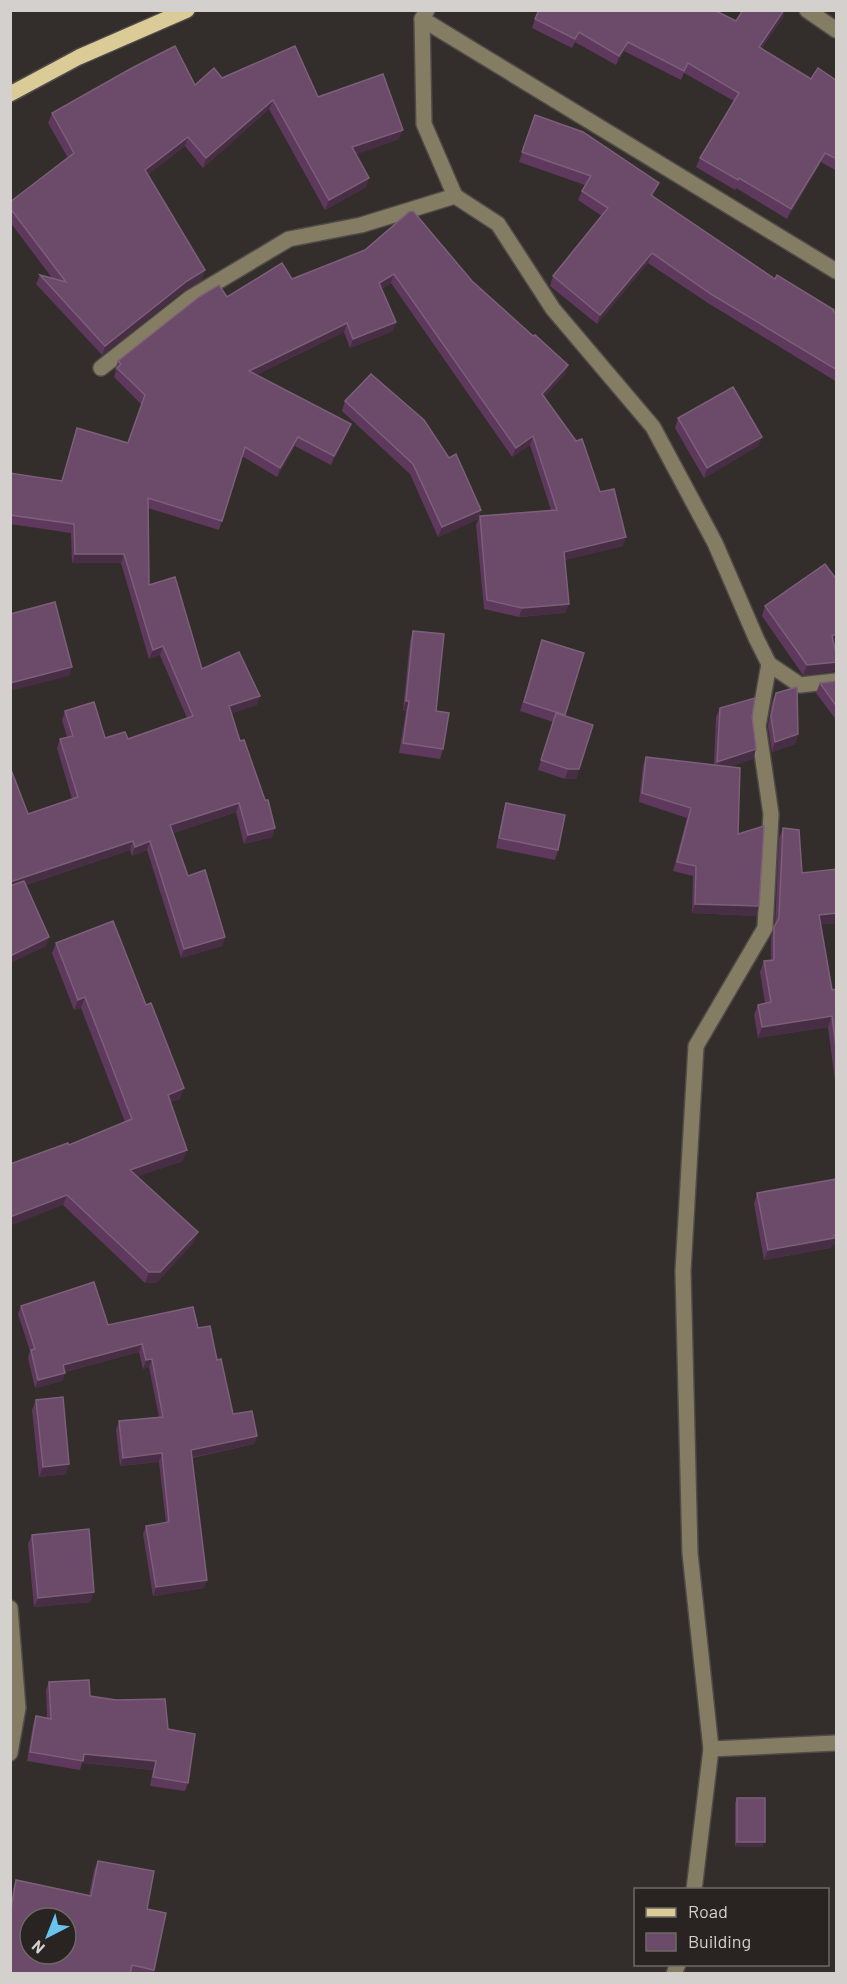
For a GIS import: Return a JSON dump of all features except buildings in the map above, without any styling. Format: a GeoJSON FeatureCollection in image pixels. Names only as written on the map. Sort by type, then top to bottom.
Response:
{"type":"FeatureCollection","features":[{"type":"Feature","properties":{"kind":"main road"},"geometry":{"type":"LineString","coordinates":[[10,94],[79,57],[187,10]]}},
{"type":"Feature","properties":{"kind":"street"},"geometry":{"type":"LineString","coordinates":[[807,10],[837,30]]}},
{"type":"Feature","properties":{"kind":"street"},"geometry":{"type":"LineString","coordinates":[[424,15],[424,124],[455,196],[498,224],[553,309],[653,427],[716,543],[769,664],[800,685],[837,681]]}},
{"type":"Feature","properties":{"kind":"street"},"geometry":{"type":"LineString","coordinates":[[424,15],[837,271]]}},
{"type":"Feature","properties":{"kind":"street"},"geometry":{"type":"LineString","coordinates":[[101,368],[190,298],[289,239],[361,225],[455,196]]}},
{"type":"Feature","properties":{"kind":"street"},"geometry":{"type":"LineString","coordinates":[[694,1888],[711,1749],[690,1553],[683,1271],[696,1046],[765,928],[771,814],[758,726],[769,664]]}},
{"type":"Feature","properties":{"kind":"street"},"geometry":{"type":"LineString","coordinates":[[10,1608],[14,1709],[10,1753]]}},
{"type":"Feature","properties":{"kind":"street"},"geometry":{"type":"LineString","coordinates":[[711,1749],[837,1743]]}}]}
